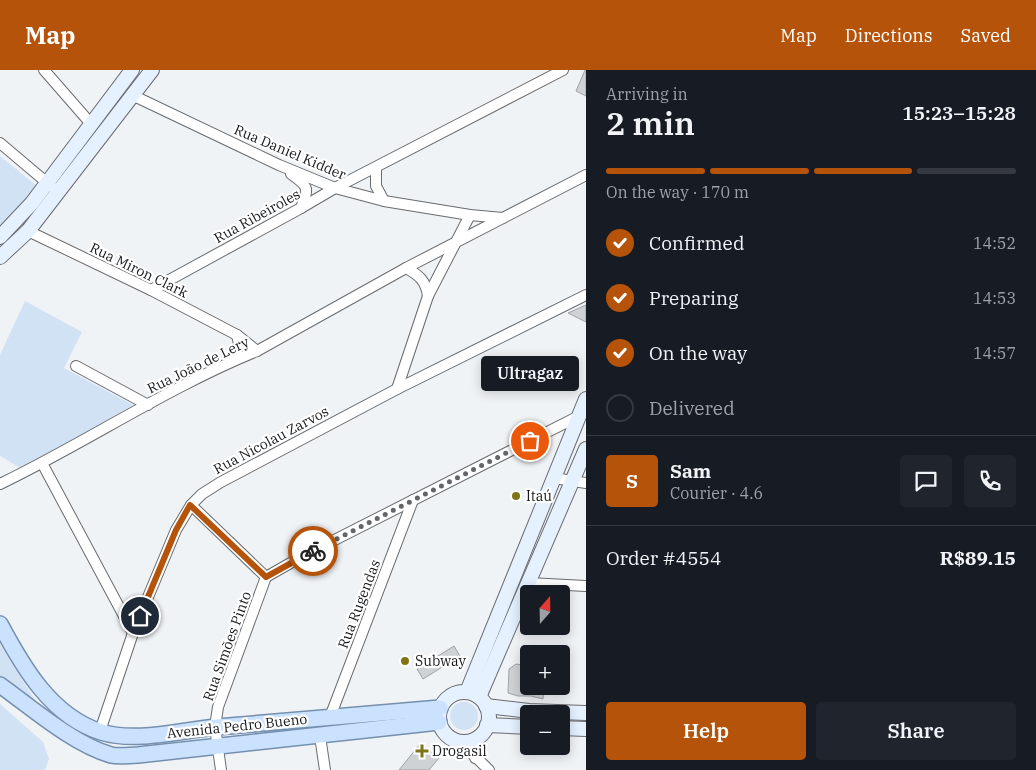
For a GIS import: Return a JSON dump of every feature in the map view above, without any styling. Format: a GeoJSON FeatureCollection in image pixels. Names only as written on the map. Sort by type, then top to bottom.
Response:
{"type":"FeatureCollection","features":[{"type":"Feature","properties":{"kind":"main road"},"geometry":{"type":"LineString","coordinates":[[0,237],[22,215],[132,70]]}},
{"type":"Feature","properties":{"kind":"main road"},"geometry":{"type":"LineString","coordinates":[[0,257],[28,231],[152,70]]}},
{"type":"Feature","properties":{"kind":"main road"},"geometry":{"type":"LineString","coordinates":[[477,698],[554,478],[586,399]]}},
{"type":"Feature","properties":{"kind":"main road"},"geometry":{"type":"LineString","coordinates":[[477,698],[528,583],[579,482],[586,449]]}},
{"type":"Feature","properties":{"kind":"main road","name":"Avenida Pedro Bueno"},"geometry":{"type":"LineString","coordinates":[[0,624],[28,673],[46,695],[64,712],[100,732],[120,736],[166,734],[215,727],[330,718],[439,715]]}},
{"type":"Feature","properties":{"kind":"main road","name":"Avenida Pedro Bueno"},"geometry":{"type":"LineString","coordinates":[[0,685],[49,721],[77,738],[113,755],[138,755],[320,736],[439,715]]}},
{"type":"Feature","properties":{"kind":"main road"},"geometry":{"type":"LineString","coordinates":[[477,698],[488,712],[488,725],[480,736],[465,741],[446,735],[439,715],[445,700],[453,694],[477,698],[529,711],[586,713]]}},
{"type":"Feature","properties":{"kind":"main road"},"geometry":{"type":"LineString","coordinates":[[488,725],[520,727]]}},
{"type":"Feature","properties":{"kind":"main road"},"geometry":{"type":"LineString","coordinates":[[570,729],[586,730]]}},
{"type":"Feature","properties":{"kind":"street"},"geometry":{"type":"LineString","coordinates":[[44,70],[92,125]]}},
{"type":"Feature","properties":{"kind":"street","name":"Rua Ribeiroles"},"geometry":{"type":"LineString","coordinates":[[151,290],[335,188],[563,70]]}},
{"type":"Feature","properties":{"kind":"street","name":"Rua Daniel Kidder"},"geometry":{"type":"LineString","coordinates":[[132,95],[278,165],[335,188],[384,201],[470,215],[504,218]]}},
{"type":"Feature","properties":{"kind":"street"},"geometry":{"type":"LineString","coordinates":[[0,143],[58,192]]}},
{"type":"Feature","properties":{"kind":"street"},"geometry":{"type":"LineString","coordinates":[[278,165],[305,184],[307,191],[301,208]]}},
{"type":"Feature","properties":{"kind":"street"},"geometry":{"type":"LineString","coordinates":[[376,168],[376,186],[384,201]]}},
{"type":"Feature","properties":{"kind":"street","name":"Rua João de Lery"},"geometry":{"type":"LineString","coordinates":[[0,484],[232,361],[257,351],[406,268],[586,175]]}},
{"type":"Feature","properties":{"kind":"street"},"geometry":{"type":"LineString","coordinates":[[397,389],[428,296],[470,215]]}},
{"type":"Feature","properties":{"kind":"street","name":"Rua Miron Clark"},"geometry":{"type":"LineString","coordinates":[[28,231],[151,290],[236,335],[257,351]]}},
{"type":"Feature","properties":{"kind":"street"},"geometry":{"type":"LineString","coordinates":[[406,268],[421,277],[427,287],[428,296]]}},
{"type":"Feature","properties":{"kind":"street","name":"Rua Nicolau Zarvos"},"geometry":{"type":"LineString","coordinates":[[100,732],[133,633],[176,530],[190,505],[202,494],[220,482],[397,389],[586,295]]}},
{"type":"Feature","properties":{"kind":"street"},"geometry":{"type":"LineString","coordinates":[[232,361],[239,344],[236,335]]}},
{"type":"Feature","properties":{"kind":"street"},"geometry":{"type":"LineString","coordinates":[[76,366],[148,405]]}},
{"type":"Feature","properties":{"kind":"street"},"geometry":{"type":"LineString","coordinates":[[190,505],[266,577],[301,557],[579,416]]}},
{"type":"Feature","properties":{"kind":"street"},"geometry":{"type":"LineString","coordinates":[[42,463],[133,633]]}},
{"type":"Feature","properties":{"kind":"street"},"geometry":{"type":"LineString","coordinates":[[554,478],[579,482]]}},
{"type":"Feature","properties":{"kind":"street","name":"Rua Rugendas"},"geometry":{"type":"LineString","coordinates":[[330,718],[413,500]]}},
{"type":"Feature","properties":{"kind":"street","name":"Rua Simões Pinto"},"geometry":{"type":"LineString","coordinates":[[221,770],[215,727],[218,707],[266,577]]}},
{"type":"Feature","properties":{"kind":"street"},"geometry":{"type":"LineString","coordinates":[[528,583],[586,586]]}},
{"type":"Feature","properties":{"kind":"street"},"geometry":{"type":"LineString","coordinates":[[320,736],[321,754],[325,770]]}},
{"type":"Feature","properties":{"kind":"street"},"geometry":{"type":"LineString","coordinates":[[465,741],[475,759],[489,770]]}},
{"type":"Feature","properties":{"kind":"shaded area"},"geometry":{"type":"Polygon","coordinates":[[[0,156],[37,186],[0,232],[0,156]]]}},
{"type":"Feature","properties":{"kind":"shaded area"},"geometry":{"type":"Polygon","coordinates":[[[25,301],[82,332],[64,368],[133,405],[22,469],[0,456],[0,355],[25,301]]]}},
{"type":"Feature","properties":{"kind":"shaded area"},"geometry":{"type":"Polygon","coordinates":[[[0,644],[40,708],[0,676],[0,644]]]}},
{"type":"Feature","properties":{"kind":"shaded area"},"geometry":{"type":"Polygon","coordinates":[[[464,702],[474,706],[478,716],[474,726],[464,730],[454,726],[450,716],[454,706],[464,702]]]}},
{"type":"Feature","properties":{"kind":"shaded area"},"geometry":{"type":"Polygon","coordinates":[[[0,704],[43,742],[49,759],[45,770],[0,770],[0,704]]]}},
{"type":"Feature","properties":{"kind":"building"},"geometry":{"type":"Polygon","coordinates":[[[586,70],[586,96],[576,91],[586,70]]]}},
{"type":"Feature","properties":{"kind":"building"},"geometry":{"type":"Polygon","coordinates":[[[586,305],[586,322],[568,313],[586,305]]]}},
{"type":"Feature","properties":{"kind":"building"},"geometry":{"type":"Polygon","coordinates":[[[454,646],[460,656],[423,679],[417,669],[454,646]]]}},
{"type":"Feature","properties":{"kind":"building"},"geometry":{"type":"Polygon","coordinates":[[[516,664],[520,665],[520,695],[543,695],[543,699],[508,693],[509,669],[516,664]]]}},
{"type":"Feature","properties":{"kind":"building","name":"Drogasil"},"geometry":{"type":"Polygon","coordinates":[[[420,744],[439,758],[429,770],[399,770],[420,744]]]}},
{"type":"Feature","properties":{"kind":"way so far"},"geometry":{"type":"LineString","coordinates":[[313,551],[530,441]]}},
{"type":"Feature","properties":{"kind":"place","name":"Ultragaz"},"geometry":{"type":"Point","coordinates":[530,441]}},
{"type":"Feature","properties":{"kind":"place","name":"Itaú"},"geometry":{"type":"Point","coordinates":[516,496]}},
{"type":"Feature","properties":{"kind":"place","name":"Subway"},"geometry":{"type":"Point","coordinates":[405,661]}},
{"type":"Feature","properties":{"kind":"place","name":"Drogasil"},"geometry":{"type":"Point","coordinates":[422,751]}},
{"type":"Feature","properties":{"kind":"route"},"geometry":{"type":"LineString","coordinates":[[140,616],[176,530],[190,505],[266,577],[313,551]]}}]}
